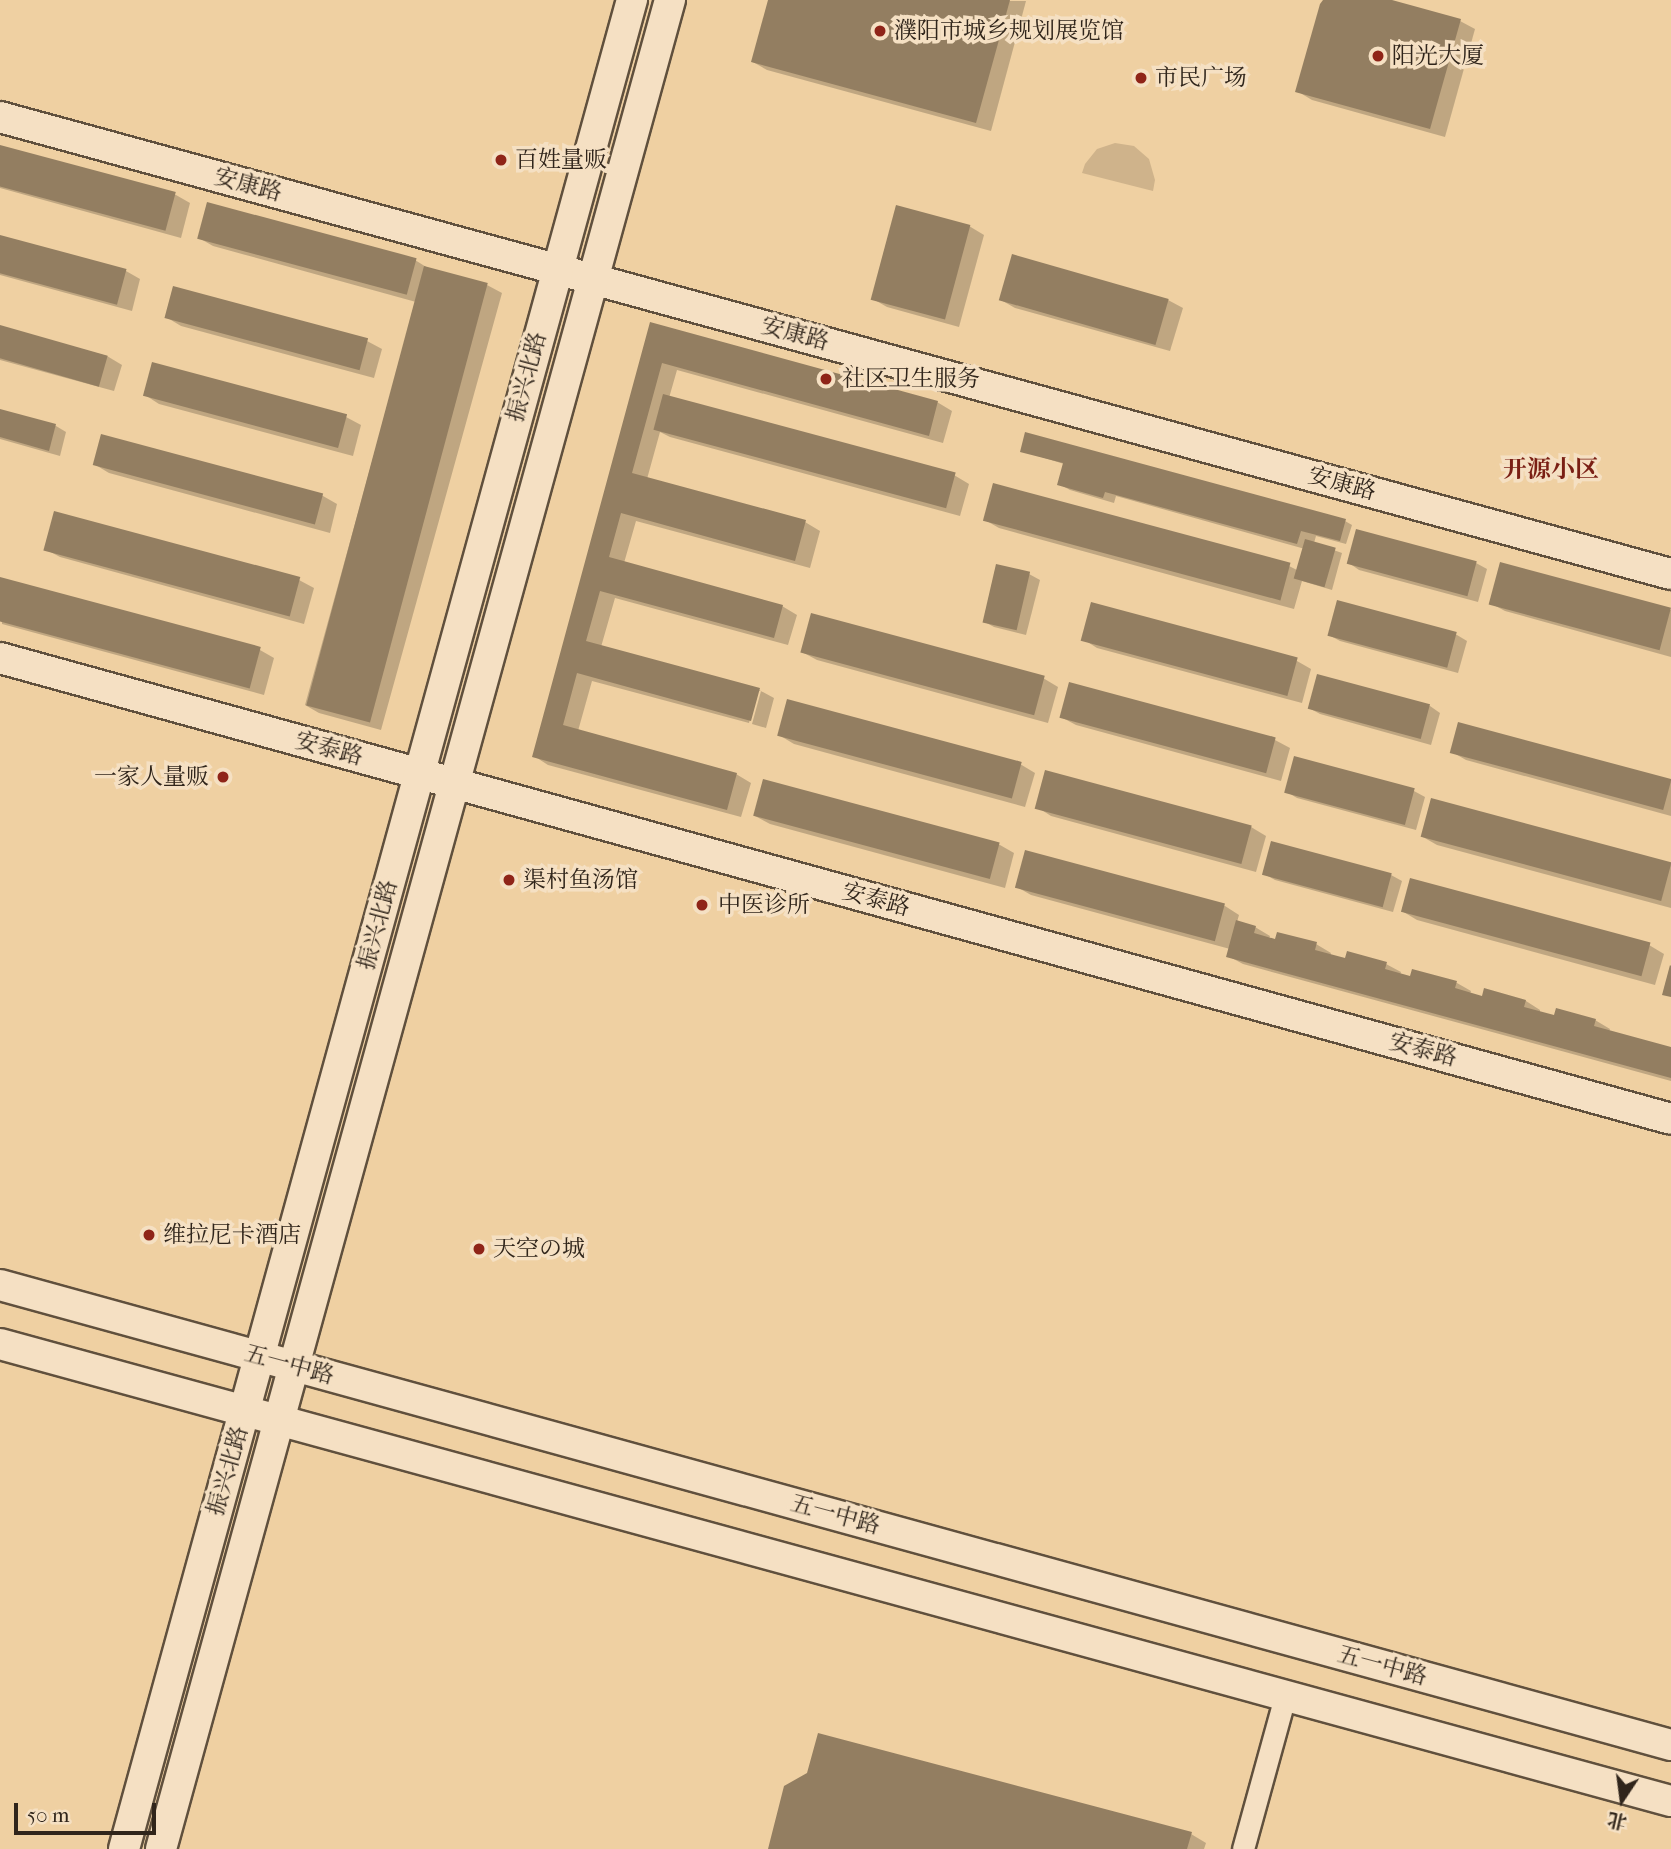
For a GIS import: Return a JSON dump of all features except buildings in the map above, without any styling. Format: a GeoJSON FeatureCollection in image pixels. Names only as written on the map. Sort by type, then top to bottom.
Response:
{"type":"FeatureCollection","features":[{"type":"Feature","properties":{"kind":"street","name":"振兴北路"},"geometry":{"type":"LineString","coordinates":[[124,1849],[632,0]]}},
{"type":"Feature","properties":{"kind":"street","name":"振兴北路"},"geometry":{"type":"LineString","coordinates":[[161,1849],[670,0]]}},
{"type":"Feature","properties":{"kind":"street","name":"安康路"},"geometry":{"type":"LineString","coordinates":[[0,117],[1671,574]]}},
{"type":"Feature","properties":{"kind":"street","name":"安泰路"},"geometry":{"type":"LineString","coordinates":[[0,658],[1671,1119]]}},
{"type":"Feature","properties":{"kind":"street","name":"五一中路"},"geometry":{"type":"LineString","coordinates":[[0,1285],[1671,1745]]}},
{"type":"Feature","properties":{"kind":"street"},"geometry":{"type":"LineString","coordinates":[[0,1344],[1671,1801]]}},
{"type":"Feature","properties":{"kind":"street"},"geometry":{"type":"LineString","coordinates":[[1243,1849],[1284,1697]]}},
{"type":"Feature","properties":{"kind":"shaded area"},"geometry":{"type":"Polygon","coordinates":[[[1115,143],[1134,146],[1149,159],[1155,180],[1153,191],[1082,173],[1085,164],[1097,149],[1115,143]]]}},
{"type":"Feature","properties":{"kind":"place","name":"濮阳市城乡规划展览馆"},"geometry":{"type":"Point","coordinates":[880,31]}},
{"type":"Feature","properties":{"kind":"place","name":"阳光大厦"},"geometry":{"type":"Point","coordinates":[1378,56]}},
{"type":"Feature","properties":{"kind":"place","name":"市民广场"},"geometry":{"type":"Point","coordinates":[1141,78]}},
{"type":"Feature","properties":{"kind":"place","name":"百姓量贩"},"geometry":{"type":"Point","coordinates":[501,160]}},
{"type":"Feature","properties":{"kind":"place","name":"社区卫生服务"},"geometry":{"type":"Point","coordinates":[826,379]}},
{"type":"Feature","properties":{"kind":"place","name":"一家人量贩"},"geometry":{"type":"Point","coordinates":[223,777]}},
{"type":"Feature","properties":{"kind":"place","name":"渠村鱼汤馆"},"geometry":{"type":"Point","coordinates":[509,880]}},
{"type":"Feature","properties":{"kind":"place","name":"中医诊所"},"geometry":{"type":"Point","coordinates":[702,905]}},
{"type":"Feature","properties":{"kind":"place","name":"维拉尼卡酒店"},"geometry":{"type":"Point","coordinates":[149,1235]}},
{"type":"Feature","properties":{"kind":"place","name":"天空の城"},"geometry":{"type":"Point","coordinates":[479,1249]}},
{"type":"Feature","properties":{"kind":"district","name":"开源小区"},"geometry":{"type":"Point","coordinates":[1551,470]}}]}
